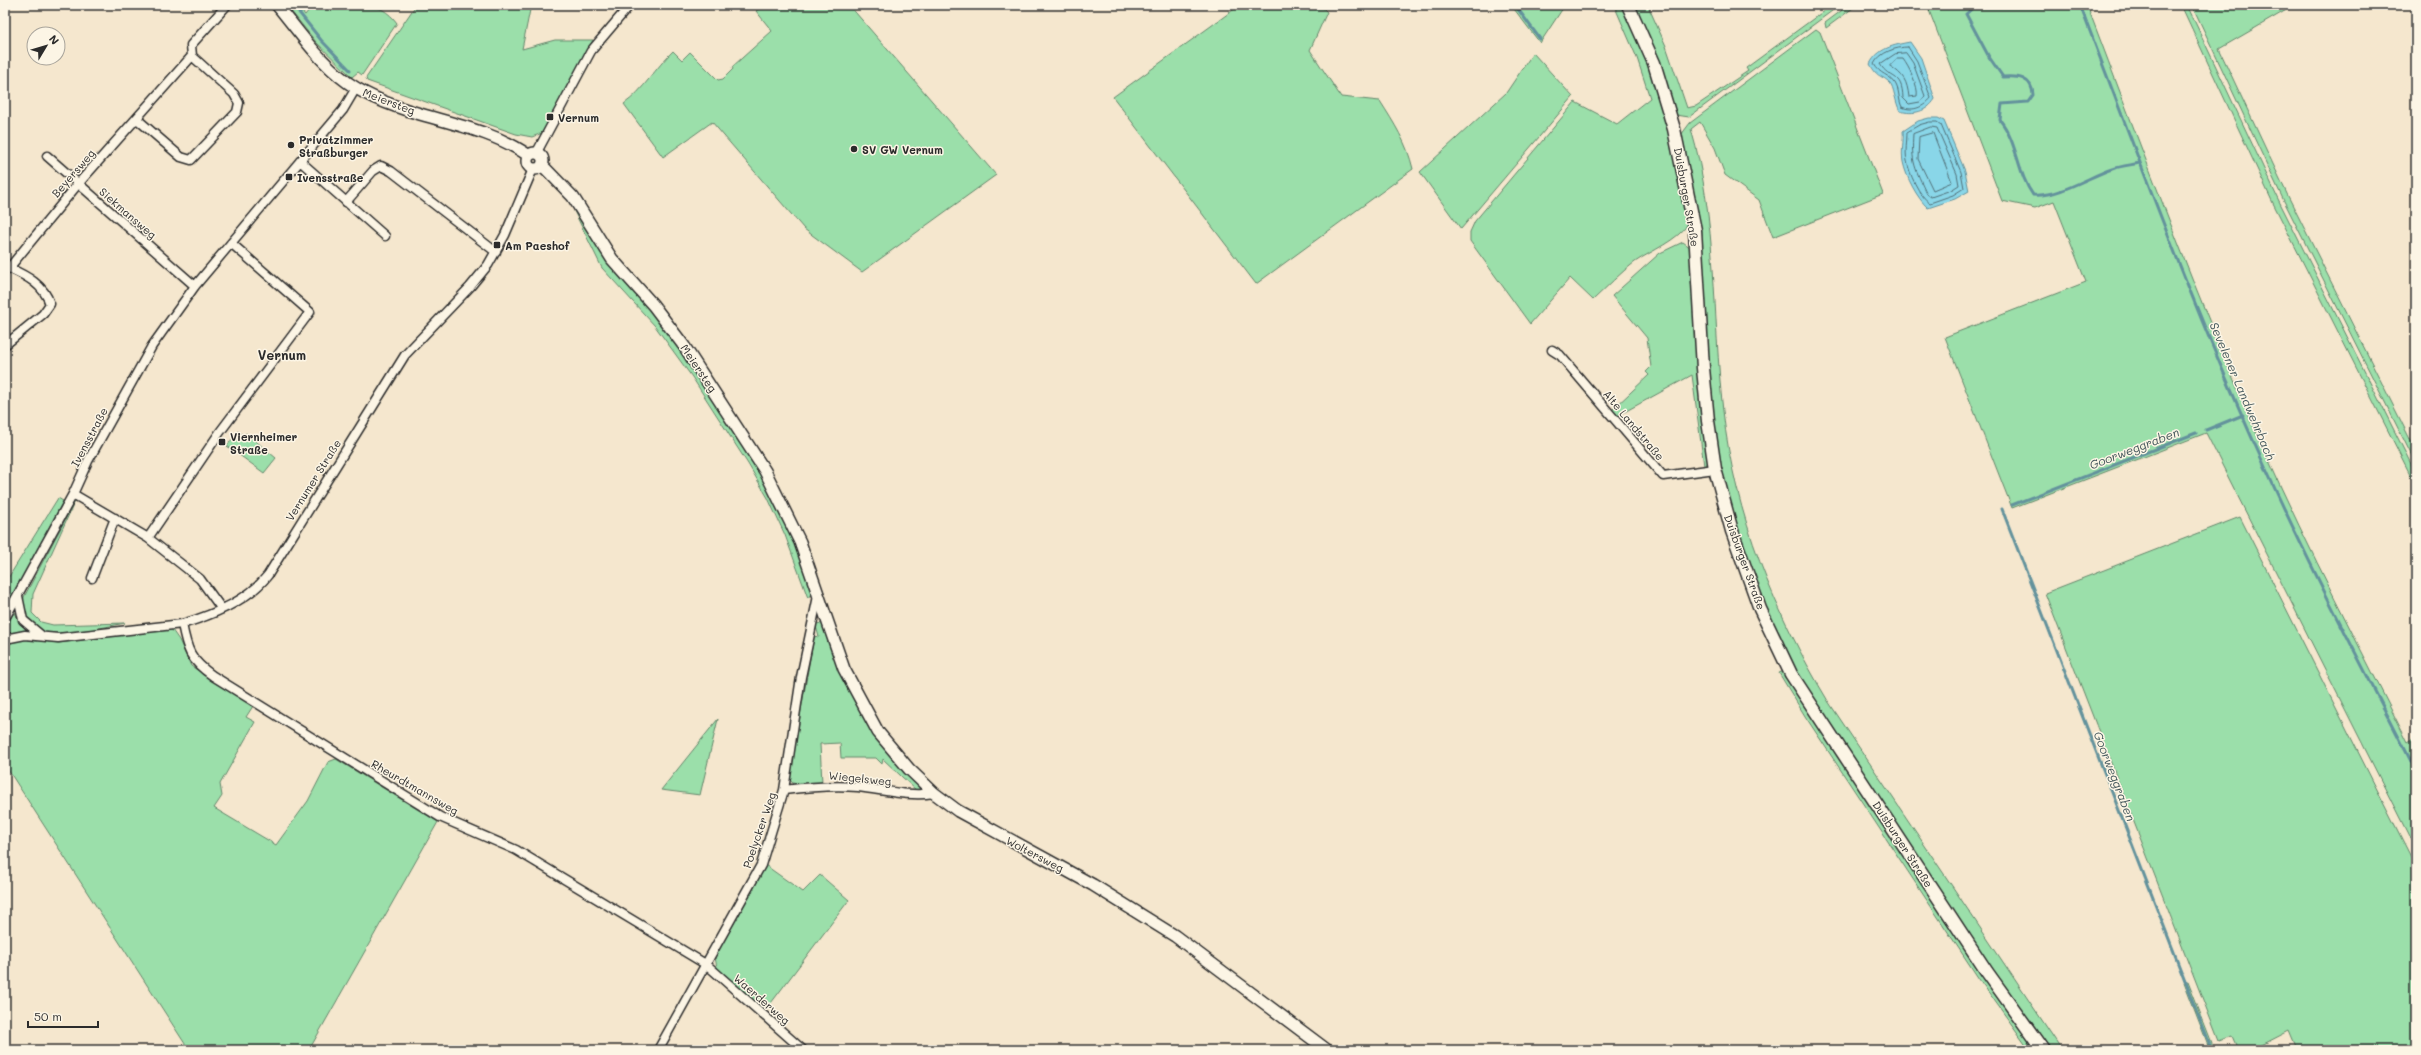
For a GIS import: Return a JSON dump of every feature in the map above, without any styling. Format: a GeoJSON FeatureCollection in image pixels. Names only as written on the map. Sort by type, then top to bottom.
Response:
{"type":"FeatureCollection","features":[{"type":"Feature","properties":{"kind":"main road","name":"Duisburger Straße"},"geometry":{"type":"LineString","coordinates":[[1628,5],[1654,63],[1674,129],[1686,182],[1695,230],[1704,376],[1715,469],[1732,531],[1760,609],[1791,674],[1987,972],[2043,1050]]}},
{"type":"Feature","properties":{"kind":"street","name":"Beyersweg"},"geometry":{"type":"LineString","coordinates":[[5,344],[44,314],[50,304],[47,295],[28,276],[9,268],[78,184],[192,56],[191,46],[227,5]]}},
{"type":"Feature","properties":{"kind":"street","name":"Meiersteg"},"geometry":{"type":"LineString","coordinates":[[276,5],[327,66],[356,88],[379,99],[502,141],[533,154],[526,162],[538,167],[573,198],[618,266],[653,305],[684,346],[755,455],[780,497],[797,536],[818,595]]}},
{"type":"Feature","properties":{"kind":"street"},"geometry":{"type":"LineString","coordinates":[[533,154],[591,51],[630,5]]}},
{"type":"Feature","properties":{"kind":"street"},"geometry":{"type":"LineString","coordinates":[[137,119],[181,157],[191,160],[198,155],[237,112],[239,103],[234,94],[192,56]]}},
{"type":"Feature","properties":{"kind":"street","name":"Ivensstraße"},"geometry":{"type":"LineString","coordinates":[[5,618],[73,494],[88,461],[152,346],[195,286],[343,110],[356,88]]}},
{"type":"Feature","properties":{"kind":"street","name":"Siekmansweg"},"geometry":{"type":"LineString","coordinates":[[47,156],[195,286]]}},
{"type":"Feature","properties":{"kind":"street"},"geometry":{"type":"LineString","coordinates":[[300,161],[385,236]]}},
{"type":"Feature","properties":{"kind":"street"},"geometry":{"type":"LineString","coordinates":[[346,202],[373,171],[381,166],[391,171],[496,252]]}},
{"type":"Feature","properties":{"kind":"street","name":"Vernumer Straße"},"geometry":{"type":"LineString","coordinates":[[5,639],[25,635],[58,638],[182,624],[202,618],[252,592],[268,576],[405,356],[470,287],[496,252],[538,167]]}},
{"type":"Feature","properties":{"kind":"street"},"geometry":{"type":"LineString","coordinates":[[148,538],[220,432],[310,312],[231,243]]}},
{"type":"Feature","properties":{"kind":"street","name":"Alte Landstraße"},"geometry":{"type":"LineString","coordinates":[[1552,350],[1560,355],[1663,476],[1715,469]]}},
{"type":"Feature","properties":{"kind":"street"},"geometry":{"type":"LineString","coordinates":[[73,494],[148,538],[200,579],[221,608]]}},
{"type":"Feature","properties":{"kind":"street"},"geometry":{"type":"LineString","coordinates":[[92,578],[115,518]]}},
{"type":"Feature","properties":{"kind":"street","name":"Poelycker Weg"},"geometry":{"type":"LineString","coordinates":[[658,1050],[761,865],[784,790],[801,677],[818,595]]}},
{"type":"Feature","properties":{"kind":"street","name":"Woltersweg"},"geometry":{"type":"LineString","coordinates":[[818,595],[844,669],[861,704],[878,732],[909,769],[934,793],[963,814],[1093,885],[1175,936],[1327,1050]]}},
{"type":"Feature","properties":{"kind":"street"},"geometry":{"type":"LineString","coordinates":[[18,596],[23,620],[42,636]]}},
{"type":"Feature","properties":{"kind":"street","name":"Rheurdtmannsweg"},"geometry":{"type":"LineString","coordinates":[[182,624],[190,654],[200,667],[213,676],[440,817],[516,850],[706,965]]}},
{"type":"Feature","properties":{"kind":"street","name":"Wiegelsweg"},"geometry":{"type":"LineString","coordinates":[[784,790],[824,785],[858,787],[919,796],[934,793]]}},
{"type":"Feature","properties":{"kind":"street","name":"Waerderweg"},"geometry":{"type":"LineString","coordinates":[[706,965],[803,1050]]}},
{"type":"Feature","properties":{"kind":"green space"},"geometry":{"type":"Polygon","coordinates":[[[286,5],[297,5],[305,15],[313,5],[356,5],[362,9],[364,5],[369,5],[383,10],[397,23],[362,75],[358,72],[352,77],[316,42],[286,5]]]}},
{"type":"Feature","properties":{"kind":"green space"},"geometry":{"type":"Polygon","coordinates":[[[416,5],[531,5],[522,49],[555,40],[593,40],[542,133],[532,137],[516,134],[367,81],[366,78],[416,5]]]}},
{"type":"Feature","properties":{"kind":"green space","name":"SV GW Vernum"},"geometry":{"type":"Polygon","coordinates":[[[764,5],[849,5],[996,175],[862,272],[804,229],[712,122],[663,157],[624,104],[631,99],[673,51],[682,60],[690,52],[718,80],[723,79],[733,69],[732,67],[772,31],[756,11],[764,5]]]}},
{"type":"Feature","properties":{"kind":"green space"},"geometry":{"type":"Polygon","coordinates":[[[1240,5],[1320,5],[1327,12],[1310,50],[1341,97],[1380,101],[1404,142],[1413,169],[1256,284],[1113,97],[1240,5]]]}},
{"type":"Feature","properties":{"kind":"green space"},"geometry":{"type":"Polygon","coordinates":[[[1511,5],[1565,5],[1540,43],[1511,5]]]}},
{"type":"Feature","properties":{"kind":"green space"},"geometry":{"type":"Polygon","coordinates":[[[1614,5],[1622,5],[1659,95],[1674,151],[1688,224],[1684,230],[1671,240],[1629,266],[1593,300],[1570,278],[1530,324],[1470,241],[1470,232],[1475,221],[1575,102],[1617,124],[1650,98],[1637,58],[1614,5]]]}},
{"type":"Feature","properties":{"kind":"green space"},"geometry":{"type":"Polygon","coordinates":[[[1634,5],[1648,5],[1666,46],[1687,108],[1696,106],[1748,71],[1746,68],[1832,5],[1840,5],[1689,117],[1676,115],[1658,64],[1634,5]]]}},
{"type":"Feature","properties":{"kind":"green space"},"geometry":{"type":"Polygon","coordinates":[[[1849,5],[1857,5],[1826,28],[1825,23],[1849,5]]]}},
{"type":"Feature","properties":{"kind":"green space"},"geometry":{"type":"Polygon","coordinates":[[[1927,5],[2087,5],[2195,286],[2265,452],[2317,562],[2408,743],[2416,738],[2416,850],[2206,433],[2012,508],[1945,337],[2086,282],[2054,201],[2035,208],[2002,201],[1927,5]]]}},
{"type":"Feature","properties":{"kind":"green space"},"geometry":{"type":"Polygon","coordinates":[[[2181,5],[2187,5],[2278,199],[2416,474],[2416,486],[2272,201],[2181,5]]]}},
{"type":"Feature","properties":{"kind":"green space"},"geometry":{"type":"Polygon","coordinates":[[[2192,5],[2295,5],[2219,49],[2287,194],[2416,451],[2416,464],[2282,197],[2192,5]]]}},
{"type":"Feature","properties":{"kind":"green space"},"geometry":{"type":"Polygon","coordinates":[[[1816,29],[1820,32],[1883,194],[1773,237],[1759,200],[1725,175],[1715,148],[1700,122],[1691,129],[1700,164],[1706,199],[1713,269],[1723,411],[1737,488],[1747,525],[1760,562],[1790,632],[1808,667],[1828,701],[2062,1050],[2048,1050],[2005,991],[1790,663],[1768,614],[1733,520],[1719,461],[1712,415],[1699,229],[1681,135],[1690,123],[1816,29]]]}},
{"type":"Feature","properties":{"kind":"green space"},"geometry":{"type":"Polygon","coordinates":[[[1533,53],[1573,97],[1461,229],[1420,172],[1506,93],[1533,53]]]}},
{"type":"Feature","properties":{"kind":"green space"},"geometry":{"type":"Polygon","coordinates":[[[574,211],[578,211],[604,257],[623,281],[650,308],[678,344],[753,459],[795,541],[813,591],[808,598],[785,535],[768,498],[748,464],[692,377],[655,326],[602,268],[574,211]]]}},
{"type":"Feature","properties":{"kind":"green space"},"geometry":{"type":"Polygon","coordinates":[[[1683,242],[1691,248],[1709,462],[1704,466],[1692,375],[1617,416],[1612,410],[1649,375],[1646,372],[1651,367],[1647,338],[1612,296],[1660,253],[1683,242]]]}},
{"type":"Feature","properties":{"kind":"green space"},"geometry":{"type":"Polygon","coordinates":[[[238,431],[244,436],[246,433],[276,458],[264,473],[227,446],[238,431]]]}},
{"type":"Feature","properties":{"kind":"green space"},"geometry":{"type":"Polygon","coordinates":[[[58,498],[63,501],[5,610],[5,583],[58,498]]]}},
{"type":"Feature","properties":{"kind":"green space"},"geometry":{"type":"Polygon","coordinates":[[[75,501],[33,594],[32,613],[41,622],[53,625],[125,623],[67,633],[44,632],[36,629],[28,623],[23,611],[24,597],[75,501]]]}},
{"type":"Feature","properties":{"kind":"green space"},"geometry":{"type":"Polygon","coordinates":[[[2240,517],[2416,867],[2416,1050],[2297,1050],[2289,1031],[2252,1050],[2238,1050],[2232,1036],[2219,1041],[2045,593],[2240,517]]]}},
{"type":"Feature","properties":{"kind":"green space"},"geometry":{"type":"Polygon","coordinates":[[[15,612],[19,622],[28,632],[5,634],[5,626],[15,612]]]}},
{"type":"Feature","properties":{"kind":"green space"},"geometry":{"type":"Polygon","coordinates":[[[815,623],[824,624],[844,677],[856,703],[876,735],[920,785],[918,792],[883,759],[882,764],[876,758],[841,758],[840,743],[820,744],[822,783],[799,785],[795,784],[789,779],[814,636],[819,637],[815,623]]]}},
{"type":"Feature","properties":{"kind":"green space"},"geometry":{"type":"Polygon","coordinates":[[[154,630],[172,630],[179,640],[191,666],[253,706],[246,717],[255,722],[220,784],[222,796],[214,808],[276,845],[308,801],[328,762],[336,759],[438,822],[309,1050],[189,1050],[5,765],[5,643],[26,639],[59,643],[154,630]]]}},
{"type":"Feature","properties":{"kind":"green space"},"geometry":{"type":"Polygon","coordinates":[[[1784,671],[1810,713],[1997,996],[2036,1050],[2030,1050],[1979,979],[1805,716],[1779,673],[1784,671]]]}},
{"type":"Feature","properties":{"kind":"green space"},"geometry":{"type":"Polygon","coordinates":[[[718,719],[700,795],[661,790],[718,719]]]}},
{"type":"Feature","properties":{"kind":"green space"},"geometry":{"type":"Polygon","coordinates":[[[765,865],[803,892],[820,875],[849,900],[768,1007],[761,1007],[717,968],[715,957],[755,886],[765,865]]]}},
{"type":"Feature","properties":{"kind":"green space"},"geometry":{"type":"Polygon","coordinates":[[[2188,982],[2215,1050],[2210,1050],[2184,983],[2188,982]]]}},
{"type":"Feature","properties":{"kind":"water"},"geometry":{"type":"Polygon","coordinates":[[[1910,42],[1921,58],[1935,99],[1924,110],[1910,113],[1900,111],[1890,83],[1877,74],[1870,64],[1877,54],[1887,48],[1910,42]]]}},
{"type":"Feature","properties":{"kind":"water"},"geometry":{"type":"Polygon","coordinates":[[[1929,118],[1938,118],[1944,121],[1965,171],[1969,191],[1955,199],[1928,208],[1920,199],[1909,181],[1904,168],[1902,154],[1903,131],[1918,121],[1929,118]]]}},
{"type":"Feature","properties":{"kind":"waterway"},"geometry":{"type":"LineString","coordinates":[[293,5],[321,40],[350,70]]}},
{"type":"Feature","properties":{"kind":"waterway"},"geometry":{"type":"LineString","coordinates":[[1515,5],[1540,39]]}},
{"type":"Feature","properties":{"kind":"waterway"},"geometry":{"type":"LineString","coordinates":[[1976,5],[1966,14],[1989,57],[2003,77],[2023,79],[2030,84],[2032,89],[2033,95],[2028,102],[2002,104],[2000,120],[2010,138],[2024,177],[2033,195],[2053,193],[2073,186],[2103,172],[2122,166],[2140,163]]}},
{"type":"Feature","properties":{"kind":"waterway","name":"Sevelener Landwehrbach"},"geometry":{"type":"LineString","coordinates":[[2080,5],[2167,233],[2236,402],[2279,498],[2336,615],[2416,771]]}},
{"type":"Feature","properties":{"kind":"waterway","name":"Goorweggraben"},"geometry":{"type":"LineString","coordinates":[[2206,430],[2243,415]]}},
{"type":"Feature","properties":{"kind":"waterway","name":"Goorweggraben"},"geometry":{"type":"LineString","coordinates":[[2012,505],[2196,433]]}},
{"type":"Feature","properties":{"kind":"waterway","name":"Goorweggraben"},"geometry":{"type":"LineString","coordinates":[[2002,509],[2212,1050]]}},
{"type":"Feature","properties":{"kind":"place","name":"Vernum"},"geometry":{"type":"Point","coordinates":[550,117]}},
{"type":"Feature","properties":{"kind":"place","name":"Privatzimmer Straßburger"},"geometry":{"type":"Point","coordinates":[291,145]}},
{"type":"Feature","properties":{"kind":"place","name":"SV GW Vernum"},"geometry":{"type":"Point","coordinates":[854,149]}},
{"type":"Feature","properties":{"kind":"place","name":"Ivensstraße"},"geometry":{"type":"Point","coordinates":[289,177]}},
{"type":"Feature","properties":{"kind":"place","name":"Am Paeshof"},"geometry":{"type":"Point","coordinates":[497,245]}},
{"type":"Feature","properties":{"kind":"place","name":"Viernheimer Straße"},"geometry":{"type":"Point","coordinates":[222,442]}},
{"type":"Feature","properties":{"kind":"district","name":"Vernum"},"geometry":{"type":"Point","coordinates":[282,354]}}]}
